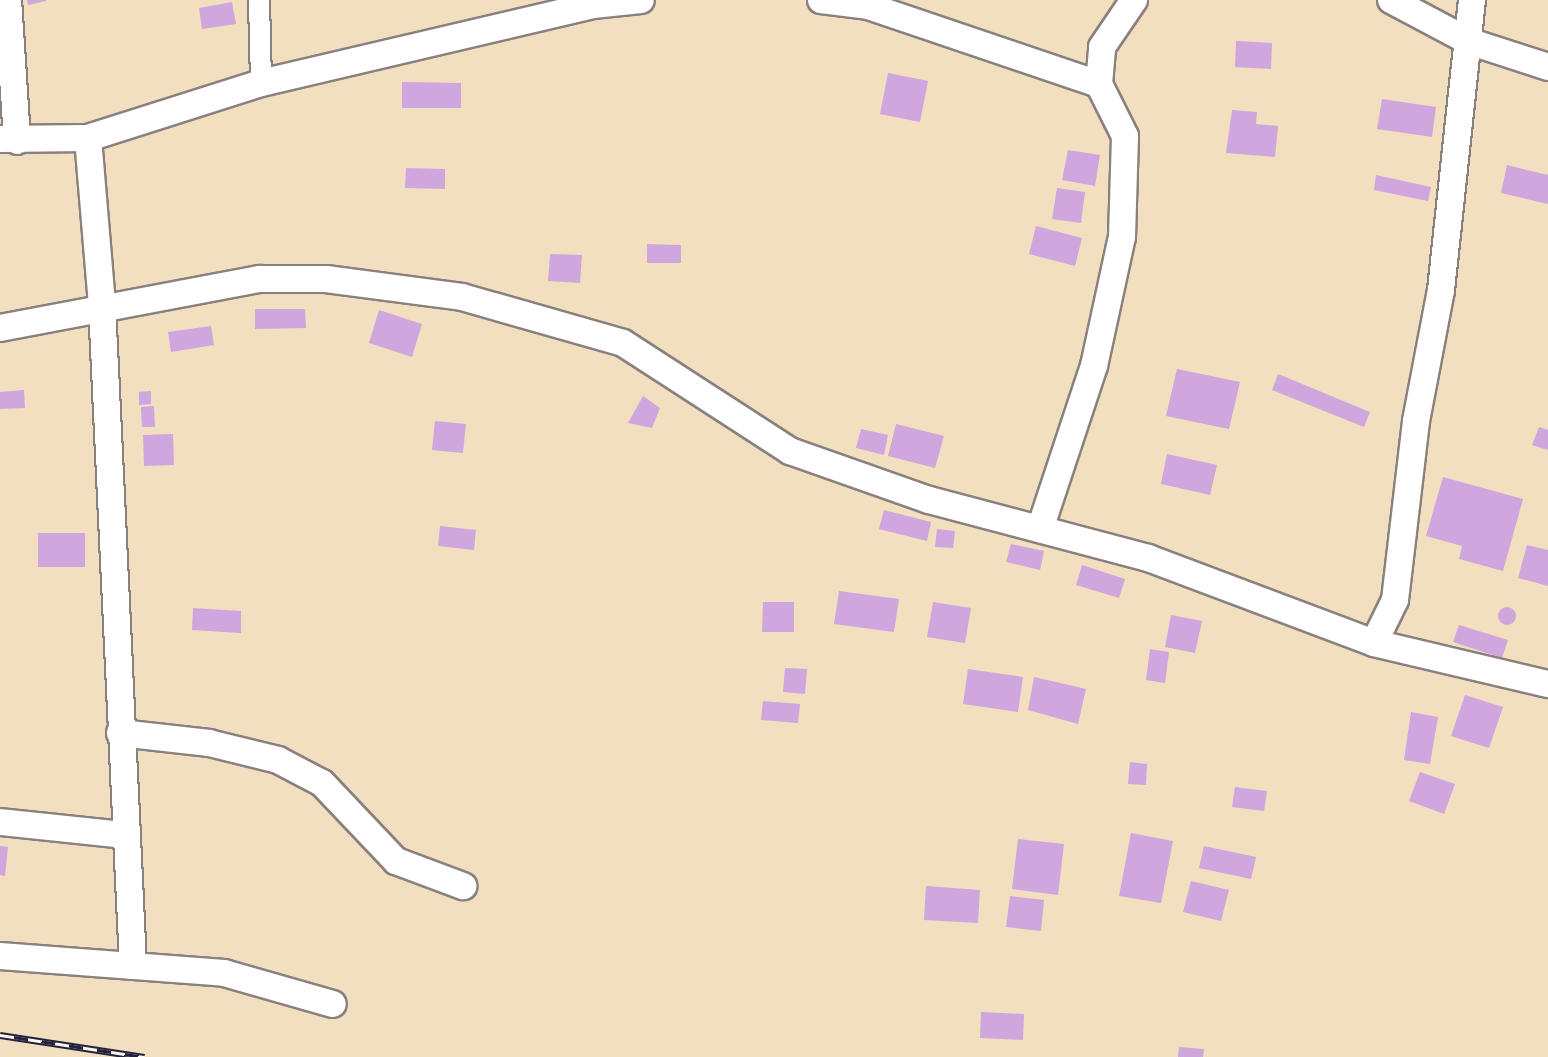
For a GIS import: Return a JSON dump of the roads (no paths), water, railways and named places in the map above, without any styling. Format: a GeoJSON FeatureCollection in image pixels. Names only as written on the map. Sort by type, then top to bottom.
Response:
{"type":"FeatureCollection","features":[{"type":"Feature","properties":{"kind":"street"},"geometry":{"type":"LineString","coordinates":[[8,0],[9,140],[88,138],[261,83],[546,8],[641,0]]}},
{"type":"Feature","properties":{"kind":"street"},"geometry":{"type":"LineString","coordinates":[[260,0],[261,83]]}},
{"type":"Feature","properties":{"kind":"street"},"geometry":{"type":"LineString","coordinates":[[821,0],[868,6],[1099,84]]}},
{"type":"Feature","properties":{"kind":"street"},"geometry":{"type":"LineString","coordinates":[[1040,529],[1094,366],[1122,237],[1125,136],[1099,84],[1102,47],[1134,0]]}},
{"type":"Feature","properties":{"kind":"street"},"geometry":{"type":"LineString","coordinates":[[1391,0],[1468,40],[1548,67]]}},
{"type":"Feature","properties":{"kind":"street"},"geometry":{"type":"LineString","coordinates":[[1374,643],[1395,600],[1416,421],[1441,290],[1472,0]]}},
{"type":"Feature","properties":{"kind":"street"},"geometry":{"type":"LineString","coordinates":[[88,138],[102,305],[124,835],[133,966]]}},
{"type":"Feature","properties":{"kind":"street"},"geometry":{"type":"LineString","coordinates":[[0,328],[102,305],[260,279],[326,279],[462,297],[623,343],[790,451],[929,500],[1148,558],[1374,643],[1548,684]]}},
{"type":"Feature","properties":{"kind":"street"},"geometry":{"type":"LineString","coordinates":[[120,733],[208,743],[278,760],[322,783],[396,861],[463,886]]}},
{"type":"Feature","properties":{"kind":"street"},"geometry":{"type":"LineString","coordinates":[[0,822],[124,835]]}},
{"type":"Feature","properties":{"kind":"street"},"geometry":{"type":"LineString","coordinates":[[0,956],[224,973],[333,1004]]}},
{"type":"Feature","properties":{"kind":"railway"},"geometry":{"type":"LineString","coordinates":[[0,1035],[144,1057]]}}]}
